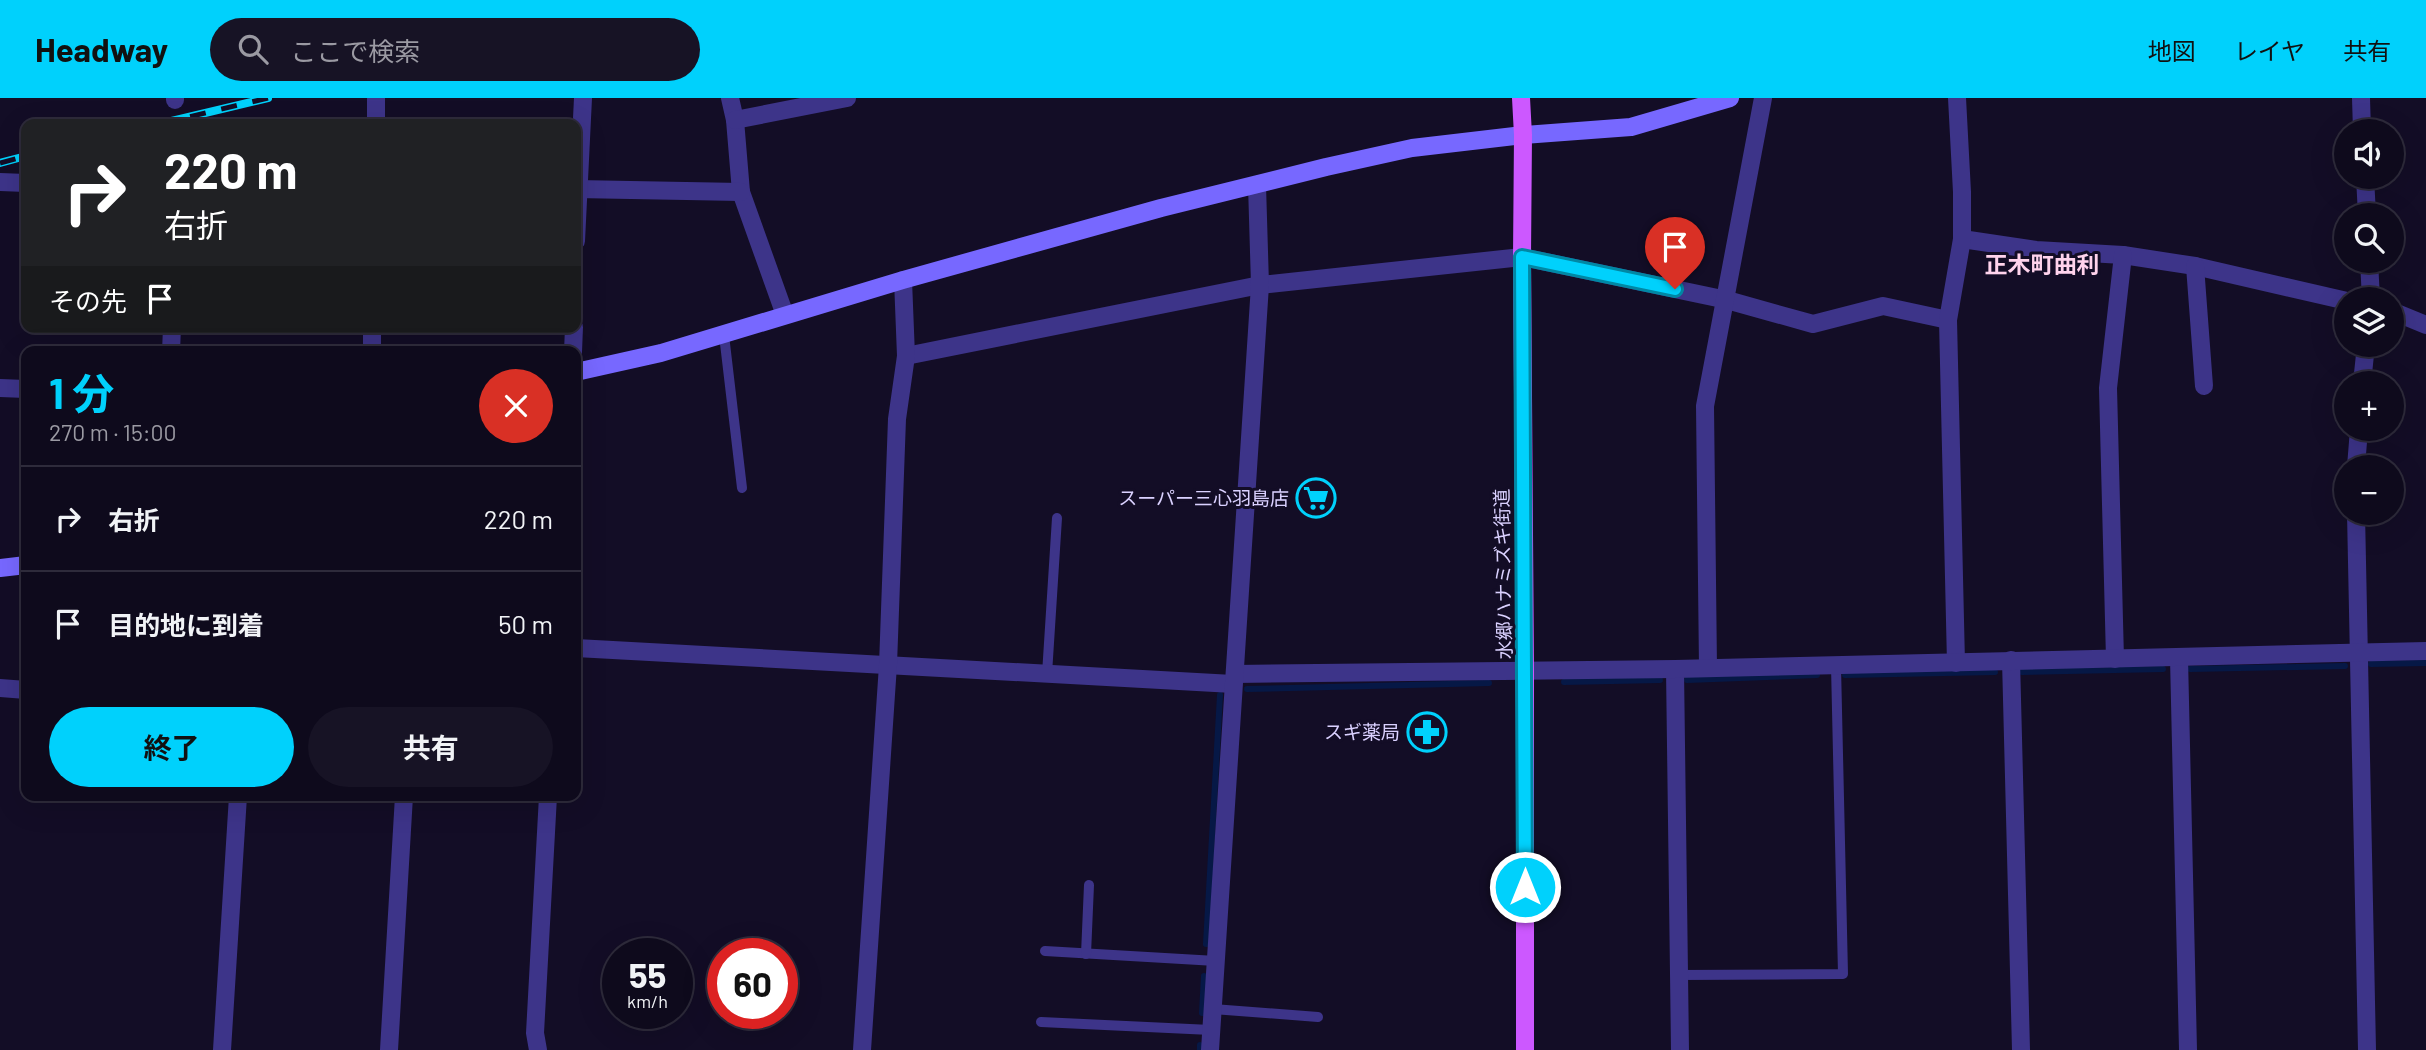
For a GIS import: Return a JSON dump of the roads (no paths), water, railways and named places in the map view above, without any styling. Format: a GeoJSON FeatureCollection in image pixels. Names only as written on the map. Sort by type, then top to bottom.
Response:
{"type":"FeatureCollection","features":[{"type":"Feature","properties":{"kind":"main road","name":"水郷ハナミズキ街道"},"geometry":{"type":"LineString","coordinates":[[1521,98],[1525,1050]]}},
{"type":"Feature","properties":{"kind":"street"},"geometry":{"type":"LineString","coordinates":[[376,98],[376,119]]}},
{"type":"Feature","properties":{"kind":"street"},"geometry":{"type":"LineString","coordinates":[[581,124],[583,98]]}},
{"type":"Feature","properties":{"kind":"street"},"geometry":{"type":"LineString","coordinates":[[730,98],[735,120],[741,192],[785,315]]}},
{"type":"Feature","properties":{"kind":"street"},"geometry":{"type":"LineString","coordinates":[[735,120],[847,98]]}},
{"type":"Feature","properties":{"kind":"street"},"geometry":{"type":"LineString","coordinates":[[581,371],[661,353],[902,280],[1161,208],[1326,167],[1412,148],[1523,135],[1631,127],[1730,98]]}},
{"type":"Feature","properties":{"kind":"street"},"geometry":{"type":"LineString","coordinates":[[1708,668],[1705,406],[1763,98]]}},
{"type":"Feature","properties":{"kind":"street"},"geometry":{"type":"LineString","coordinates":[[1956,663],[1948,320],[1962,239],[1957,98]]}},
{"type":"Feature","properties":{"kind":"street"},"geometry":{"type":"LineString","coordinates":[[2361,98],[2362,119]]}},
{"type":"Feature","properties":{"kind":"street"},"geometry":{"type":"LineString","coordinates":[[0,182],[21,183]]}},
{"type":"Feature","properties":{"kind":"street"},"geometry":{"type":"LineString","coordinates":[[1210,1050],[1259,285],[1257,185]]}},
{"type":"Feature","properties":{"kind":"street"},"geometry":{"type":"LineString","coordinates":[[581,189],[741,192]]}},
{"type":"Feature","properties":{"kind":"street"},"geometry":{"type":"LineString","coordinates":[[1962,239],[2036,250],[2123,254],[2195,266],[2334,298]]}},
{"type":"Feature","properties":{"kind":"street"},"geometry":{"type":"LineString","coordinates":[[2115,659],[2108,388],[2123,254]]}},
{"type":"Feature","properties":{"kind":"street"},"geometry":{"type":"LineString","coordinates":[[906,356],[1259,285],[1522,257],[1727,300],[1813,324],[1883,306],[1948,320]]}},
{"type":"Feature","properties":{"kind":"street"},"geometry":{"type":"LineString","coordinates":[[2195,266],[2204,386]]}},
{"type":"Feature","properties":{"kind":"street"},"geometry":{"type":"LineString","coordinates":[[862,1050],[888,665],[897,419],[906,356],[902,280]]}},
{"type":"Feature","properties":{"kind":"street"},"geometry":{"type":"LineString","coordinates":[[2404,316],[2426,325]]}},
{"type":"Feature","properties":{"kind":"street"},"geometry":{"type":"LineString","coordinates":[[0,388],[21,389]]}},
{"type":"Feature","properties":{"kind":"street"},"geometry":{"type":"LineString","coordinates":[[2356,525],[2367,1050]]}},
{"type":"Feature","properties":{"kind":"street"},"geometry":{"type":"LineString","coordinates":[[0,568],[21,566]]}},
{"type":"Feature","properties":{"kind":"street"},"geometry":{"type":"LineString","coordinates":[[581,648],[1047,674],[1234,679],[2426,651]]}},
{"type":"Feature","properties":{"kind":"street"},"geometry":{"type":"LineString","coordinates":[[2179,658],[2188,1050]]}},
{"type":"Feature","properties":{"kind":"street"},"geometry":{"type":"LineString","coordinates":[[2011,660],[2021,1050]]}},
{"type":"Feature","properties":{"kind":"street"},"geometry":{"type":"LineString","coordinates":[[1675,669],[1680,1050]]}},
{"type":"Feature","properties":{"kind":"street"},"geometry":{"type":"LineString","coordinates":[[0,688],[21,690]]}},
{"type":"Feature","properties":{"kind":"street"},"geometry":{"type":"LineString","coordinates":[[222,1050],[238,801]]}},
{"type":"Feature","properties":{"kind":"street"},"geometry":{"type":"LineString","coordinates":[[389,1050],[404,801]]}},
{"type":"Feature","properties":{"kind":"street"},"geometry":{"type":"LineString","coordinates":[[538,1050],[535,1033],[548,801]]}},
{"type":"Feature","properties":{"kind":"lane"},"geometry":{"type":"LineString","coordinates":[[723,335],[742,488]]}},
{"type":"Feature","properties":{"kind":"lane"},"geometry":{"type":"LineString","coordinates":[[1047,674],[1057,518]]}},
{"type":"Feature","properties":{"kind":"lane"},"geometry":{"type":"LineString","coordinates":[[1678,975],[1843,974],[1836,666]]}},
{"type":"Feature","properties":{"kind":"lane"},"geometry":{"type":"LineString","coordinates":[[1086,954],[1089,885]]}},
{"type":"Feature","properties":{"kind":"lane"},"geometry":{"type":"LineString","coordinates":[[1045,951],[1216,961]]}},
{"type":"Feature","properties":{"kind":"lane"},"geometry":{"type":"LineString","coordinates":[[1213,1009],[1318,1017]]}},
{"type":"Feature","properties":{"kind":"lane"},"geometry":{"type":"LineString","coordinates":[[1041,1022],[1211,1030]]}},
{"type":"Feature","properties":{"kind":"waterway"},"geometry":{"type":"LineString","coordinates":[[2371,664],[2426,663]]}},
{"type":"Feature","properties":{"kind":"waterway"},"geometry":{"type":"LineString","coordinates":[[2190,669],[2345,666]]}},
{"type":"Feature","properties":{"kind":"waterway"},"geometry":{"type":"LineString","coordinates":[[2022,672],[2163,669]]}},
{"type":"Feature","properties":{"kind":"waterway"},"geometry":{"type":"LineString","coordinates":[[1845,675],[1995,672]]}},
{"type":"Feature","properties":{"kind":"waterway"},"geometry":{"type":"LineString","coordinates":[[1687,680],[1817,675]]}},
{"type":"Feature","properties":{"kind":"waterway"},"geometry":{"type":"LineString","coordinates":[[1564,682],[1660,680]]}},
{"type":"Feature","properties":{"kind":"waterway"},"geometry":{"type":"LineString","coordinates":[[1247,689],[1489,683]]}},
{"type":"Feature","properties":{"kind":"waterway"},"geometry":{"type":"LineString","coordinates":[[1206,944],[1220,695]]}},
{"type":"Feature","properties":{"kind":"waterway"},"geometry":{"type":"LineString","coordinates":[[1202,1013],[1204,976]]}},
{"type":"Feature","properties":{"kind":"waterway"},"geometry":{"type":"LineString","coordinates":[[1200,1045],[1200,1050]]}},
{"type":"Feature","properties":{"kind":"railway"},"geometry":{"type":"LineString","coordinates":[[180,119],[268,98]]}},
{"type":"Feature","properties":{"kind":"railway"},"geometry":{"type":"LineString","coordinates":[[0,163],[21,157]]}},
{"type":"Feature","properties":{"kind":"place","name":"スーパー三心羽島店"},"geometry":{"type":"Point","coordinates":[1316,498]}},
{"type":"Feature","properties":{"kind":"place","name":"スギ薬局"},"geometry":{"type":"Point","coordinates":[1427,732]}},
{"type":"Feature","properties":{"kind":"district","name":"正木町曲利"},"geometry":{"type":"Point","coordinates":[2042,265]}}]}
